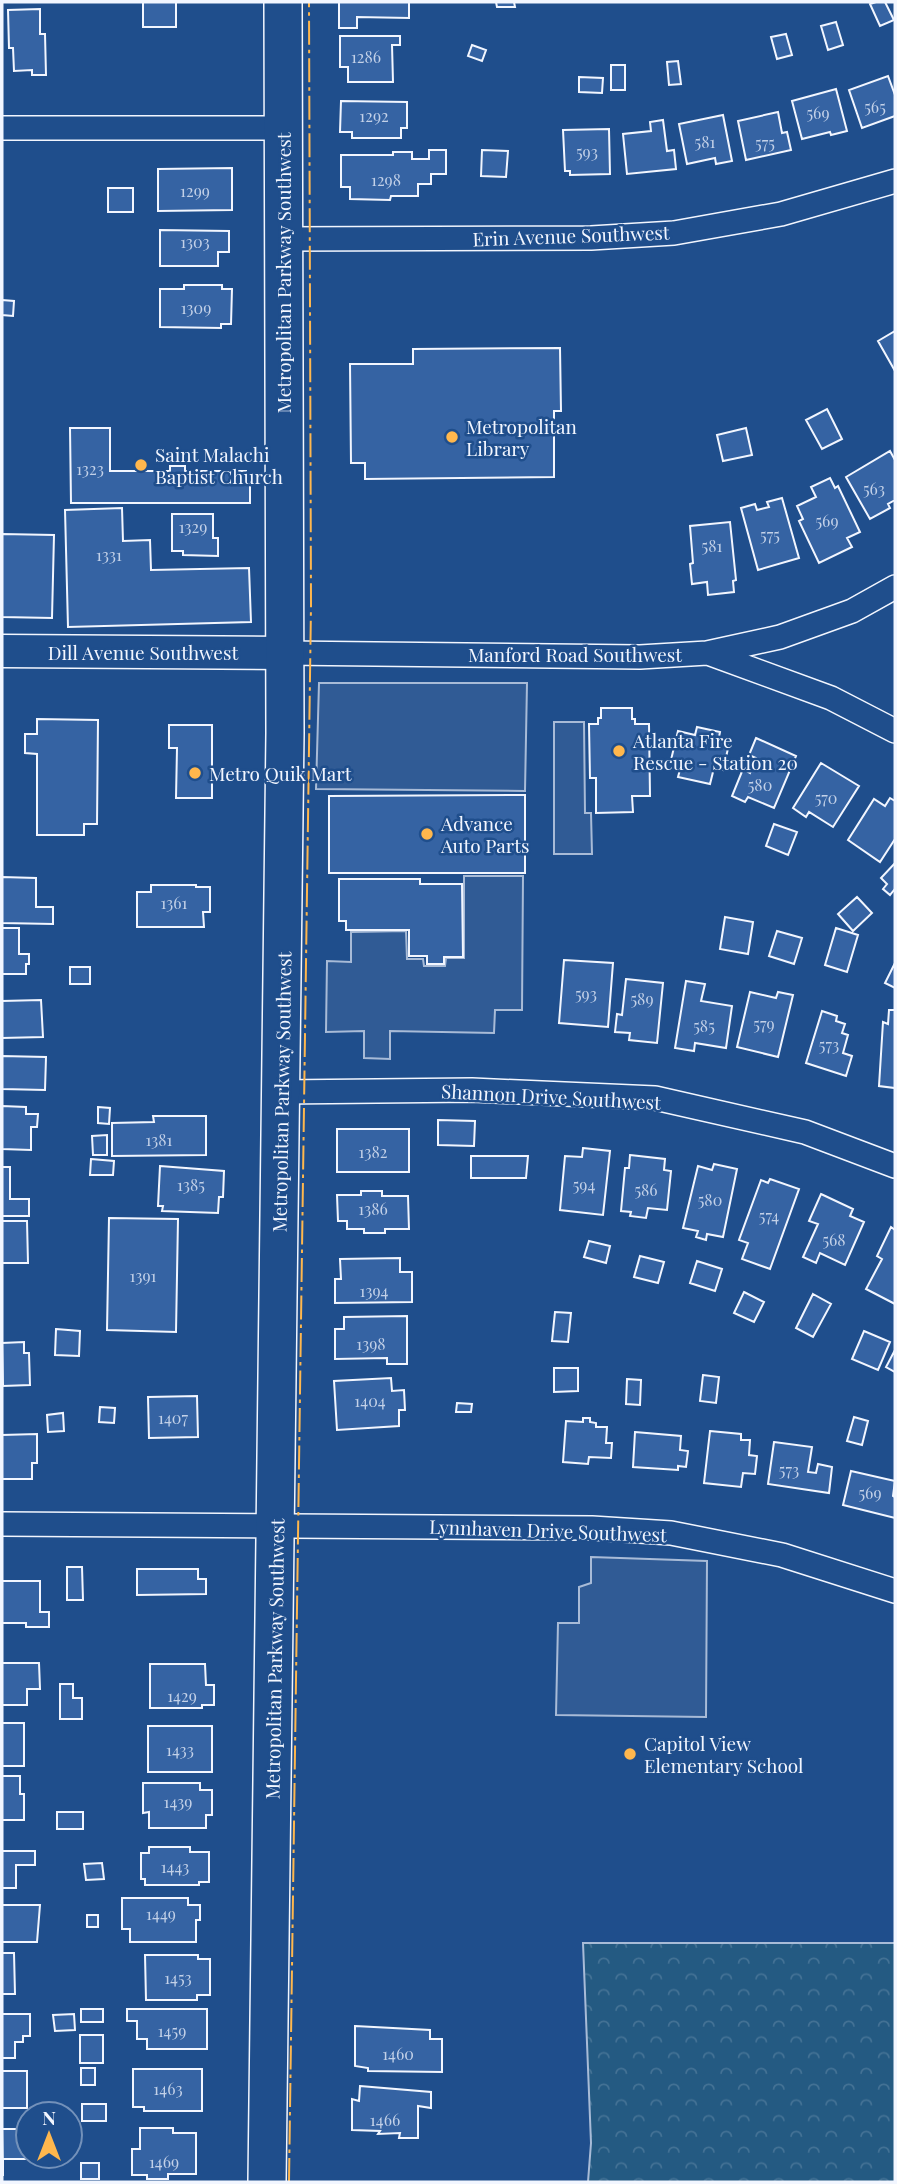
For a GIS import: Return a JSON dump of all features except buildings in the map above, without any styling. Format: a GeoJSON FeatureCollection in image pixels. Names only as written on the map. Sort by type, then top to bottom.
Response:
{"type":"FeatureCollection","features":[{"type":"Feature","properties":{"kind":"main road","name":"Metropolitan Parkway Southwest"},"geometry":{"type":"LineString","coordinates":[[267,2182],[282,1091],[285,653],[283,2]]}},
{"type":"Feature","properties":{"kind":"main road","name":"Dill Avenue Southwest"},"geometry":{"type":"LineString","coordinates":[[2,651],[285,653]]}},
{"type":"Feature","properties":{"kind":"street"},"geometry":{"type":"LineString","coordinates":[[2,128],[283,128]]}},
{"type":"Feature","properties":{"kind":"street","name":"Erin Avenue Southwest"},"geometry":{"type":"LineString","coordinates":[[283,239],[591,238],[674,233],[781,214],[895,181]]}},
{"type":"Feature","properties":{"kind":"street","name":"Manford Road Southwest"},"geometry":{"type":"LineString","coordinates":[[285,653],[640,657],[707,653],[780,637],[852,611],[895,587]]}},
{"type":"Feature","properties":{"kind":"street"},"geometry":{"type":"LineString","coordinates":[[707,653],[831,698],[895,731]]}},
{"type":"Feature","properties":{"kind":"street","name":"Shannon Drive Southwest"},"geometry":{"type":"LineString","coordinates":[[282,1091],[472,1090],[655,1098],[805,1132],[895,1166]]}},
{"type":"Feature","properties":{"kind":"street","name":"Lynnhaven Drive Southwest"},"geometry":{"type":"LineString","coordinates":[[2,1524],[592,1528],[671,1533],[782,1555],[895,1591]]}},
{"type":"Feature","properties":{"kind":"green space"},"geometry":{"type":"Polygon","coordinates":[[[583,1943],[895,1943],[895,2182],[588,2182],[591,2143],[583,1943]]]}},
{"type":"Feature","properties":{"kind":"shaded area"},"geometry":{"type":"Polygon","coordinates":[[[319,683],[527,683],[525,791],[316,789],[319,683]]]}},
{"type":"Feature","properties":{"kind":"shaded area"},"geometry":{"type":"Polygon","coordinates":[[[554,722],[584,722],[585,813],[591,813],[592,854],[554,854],[554,722]]]}},
{"type":"Feature","properties":{"kind":"shaded area"},"geometry":{"type":"Polygon","coordinates":[[[464,876],[523,876],[522,1010],[495,1010],[494,1033],[390,1031],[390,1059],[364,1058],[364,1031],[326,1032],[327,961],[351,962],[351,932],[406,931],[407,959],[423,959],[424,966],[445,966],[446,958],[464,958],[464,876]]]}},
{"type":"Feature","properties":{"kind":"shaded area"},"geometry":{"type":"Polygon","coordinates":[[[591,1557],[707,1561],[706,1717],[556,1715],[558,1623],[579,1623],[579,1587],[591,1583],[591,1557]]]}},
{"type":"Feature","properties":{"kind":"power"},"geometry":{"type":"LineString","coordinates":[[289,2182],[311,605],[309,2]]}},
{"type":"Feature","properties":{"kind":"place","name":"Metropolitan Library"},"geometry":{"type":"Point","coordinates":[452,437]}},
{"type":"Feature","properties":{"kind":"place","name":"Saint Malachi Baptist Church"},"geometry":{"type":"Point","coordinates":[141,465]}},
{"type":"Feature","properties":{"kind":"place","name":"Atlanta Fire Rescue - Station 20"},"geometry":{"type":"Point","coordinates":[619,751]}},
{"type":"Feature","properties":{"kind":"place","name":"Metro Quik Mart"},"geometry":{"type":"Point","coordinates":[195,773]}},
{"type":"Feature","properties":{"kind":"place","name":"Advance Auto Parts"},"geometry":{"type":"Point","coordinates":[427,834]}},
{"type":"Feature","properties":{"kind":"place","name":"Capitol View Elementary School"},"geometry":{"type":"Point","coordinates":[630,1754]}}]}
